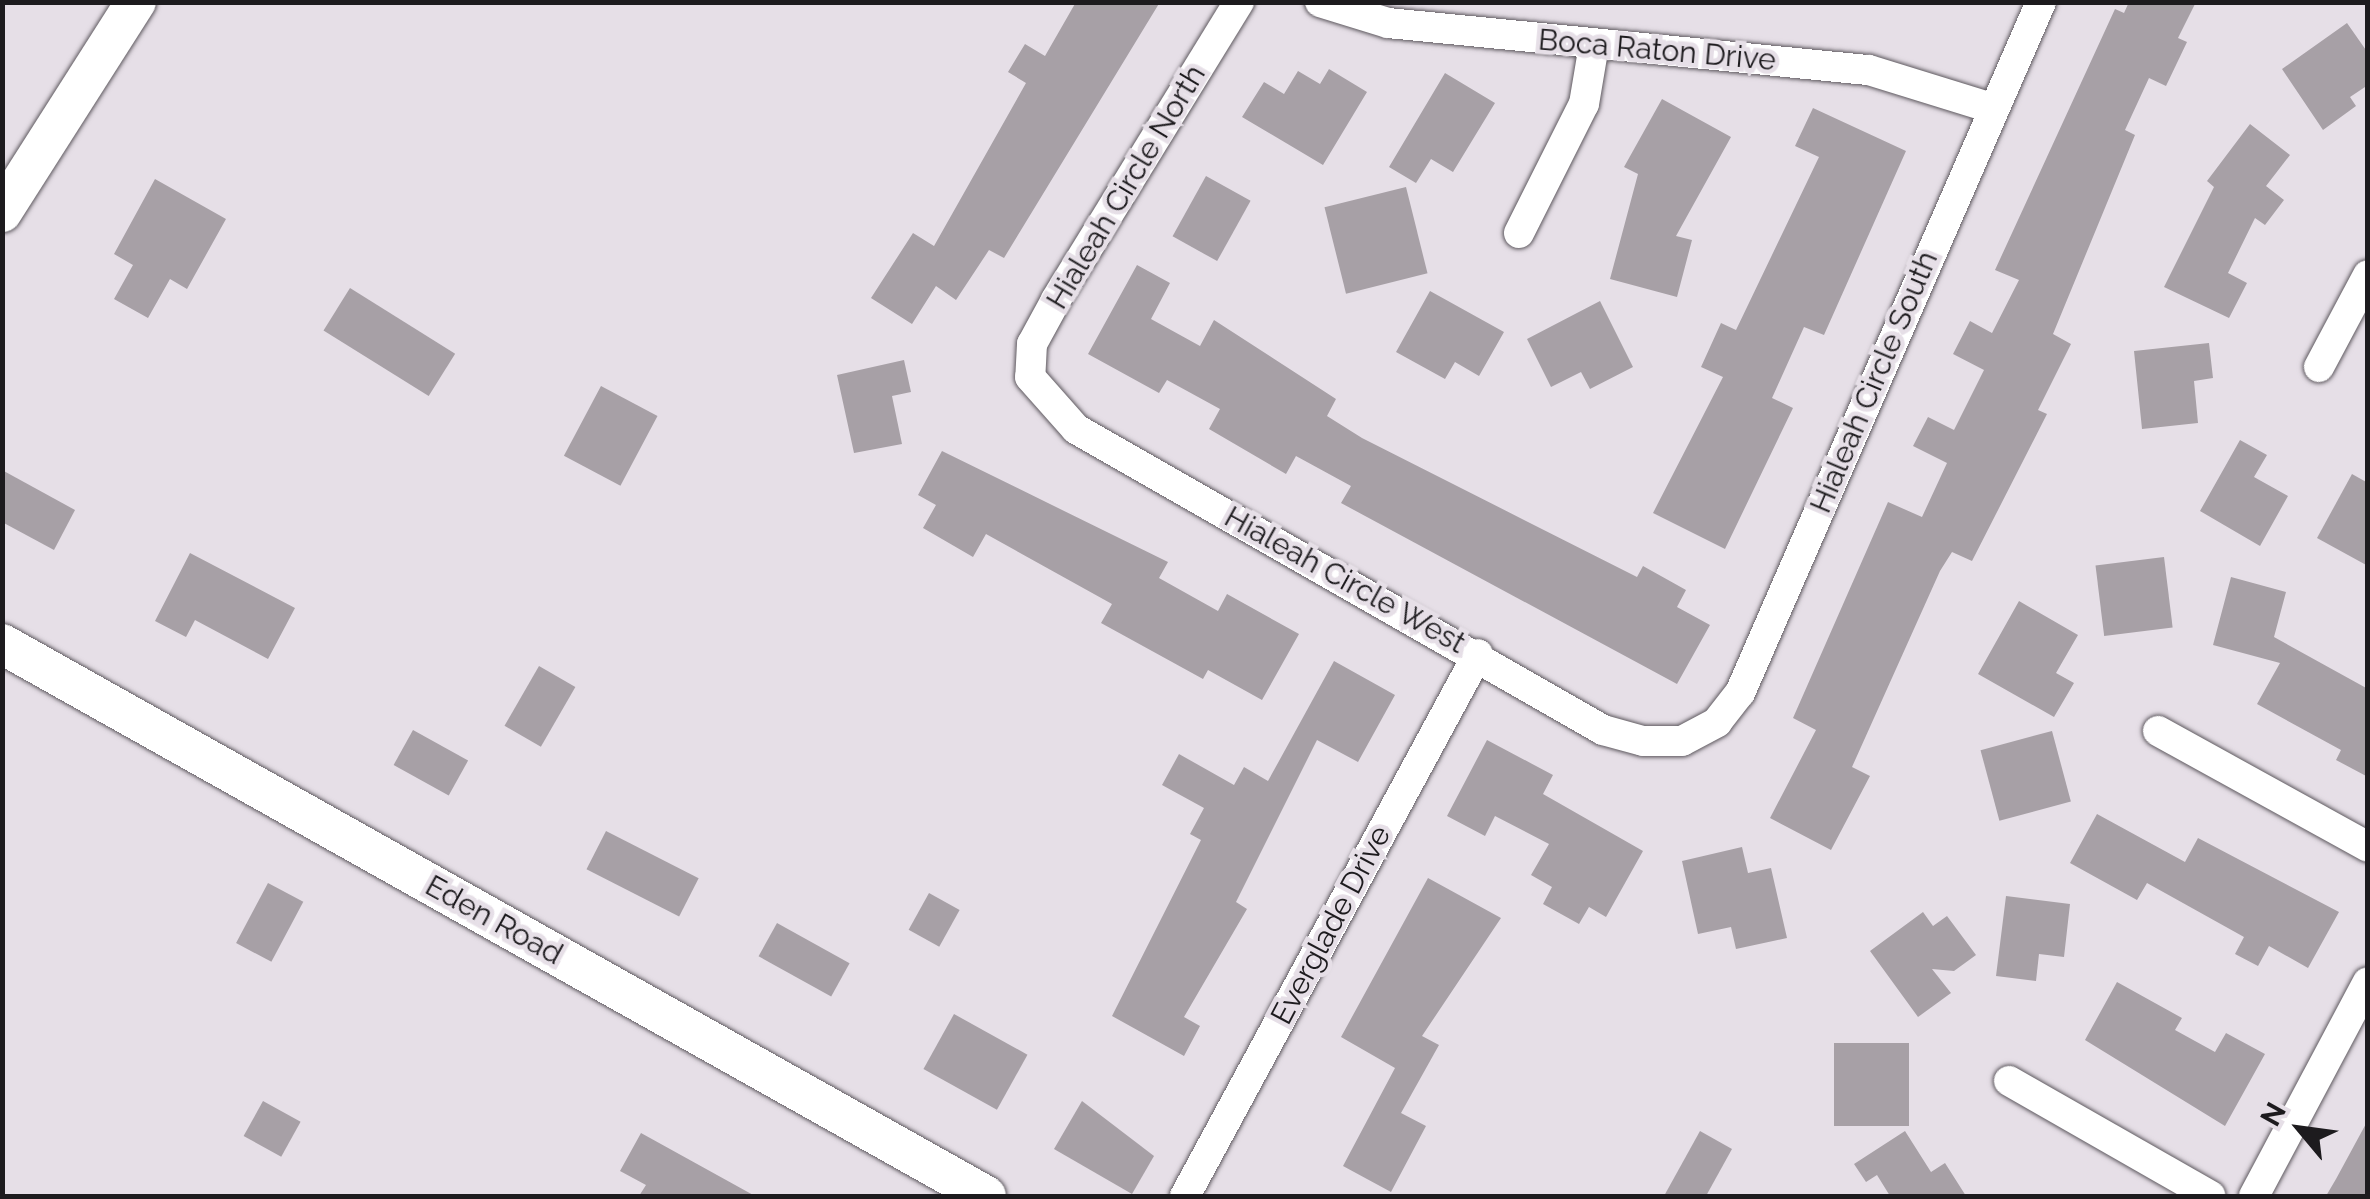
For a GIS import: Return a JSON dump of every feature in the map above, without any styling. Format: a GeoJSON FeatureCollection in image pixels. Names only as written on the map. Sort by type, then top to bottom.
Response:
{"type":"FeatureCollection","features":[{"type":"Feature","properties":{"kind":"street"},"geometry":{"type":"LineString","coordinates":[[2,212],[136,2]]}},
{"type":"Feature","properties":{"kind":"street","name":"Hialeah Circle North"},"geometry":{"type":"LineString","coordinates":[[1030,377],[1032,344],[1056,300],[1239,2]]}},
{"type":"Feature","properties":{"kind":"street","name":"Boca Raton Drive"},"geometry":{"type":"LineString","coordinates":[[1320,2],[1388,23],[1869,70],[1992,108]]}},
{"type":"Feature","properties":{"kind":"street","name":"Hialeah Circle South"},"geometry":{"type":"LineString","coordinates":[[1682,741],[1717,722],[1740,693],[2040,2]]}},
{"type":"Feature","properties":{"kind":"street"},"geometry":{"type":"LineString","coordinates":[[1519,233],[1584,104],[1594,45]]}},
{"type":"Feature","properties":{"kind":"street"},"geometry":{"type":"LineString","coordinates":[[2319,367],[2368,275]]}},
{"type":"Feature","properties":{"kind":"street","name":"Hialeah Circle West"},"geometry":{"type":"LineString","coordinates":[[1030,377],[1076,429],[1478,654],[1603,730],[1682,741]]}},
{"type":"Feature","properties":{"kind":"street","name":"Eden Road"},"geometry":{"type":"LineString","coordinates":[[2,644],[986,1196]]}},
{"type":"Feature","properties":{"kind":"street","name":"Everglade Drive"},"geometry":{"type":"LineString","coordinates":[[1185,1196],[1478,654]]}},
{"type":"Feature","properties":{"kind":"street"},"geometry":{"type":"LineString","coordinates":[[2158,732],[2368,847]]}},
{"type":"Feature","properties":{"kind":"street"},"geometry":{"type":"LineString","coordinates":[[2254,1196],[2368,982]]}},
{"type":"Feature","properties":{"kind":"street"},"geometry":{"type":"LineString","coordinates":[[2009,1081],[2211,1196]]}},
{"type":"Feature","properties":{"kind":"building"},"geometry":{"type":"Polygon","coordinates":[[[1076,2],[1160,2],[1004,258],[989,250],[956,300],[936,286],[912,324],[871,298],[913,233],[934,246],[1026,83],[1008,72],[1025,44],[1045,56],[1076,2]]]}},
{"type":"Feature","properties":{"kind":"building"},"geometry":{"type":"Polygon","coordinates":[[[2129,2],[2196,2],[2178,38],[2187,42],[2166,86],[2149,78],[2125,130],[2135,135],[2053,334],[2071,344],[2038,410],[2047,414],[1972,561],[1952,552],[1940,571],[1852,767],[1870,776],[1831,850],[1770,818],[1816,730],[1793,718],[1888,502],[1922,517],[1947,463],[1913,446],[1928,417],[1954,430],[1984,370],[1953,354],[1970,321],[1992,333],[2019,280],[1995,270],[2115,9],[2124,13],[2129,2]]]}},
{"type":"Feature","properties":{"kind":"building"},"geometry":{"type":"Polygon","coordinates":[[[2347,23],[2368,53],[2368,85],[2350,97],[2356,106],[2323,130],[2282,69],[2347,23]]]}},
{"type":"Feature","properties":{"kind":"building"},"geometry":{"type":"Polygon","coordinates":[[[1329,69],[1367,92],[1323,165],[1242,117],[1264,82],[1284,94],[1298,71],[1320,84],[1329,69]]]}},
{"type":"Feature","properties":{"kind":"building"},"geometry":{"type":"Polygon","coordinates":[[[1445,73],[1495,103],[1453,172],[1431,159],[1416,183],[1389,167],[1445,73]]]}},
{"type":"Feature","properties":{"kind":"building"},"geometry":{"type":"Polygon","coordinates":[[[1662,99],[1731,137],[1676,236],[1692,240],[1677,297],[1610,279],[1638,174],[1624,167],[1662,99]]]}},
{"type":"Feature","properties":{"kind":"building"},"geometry":{"type":"Polygon","coordinates":[[[1813,108],[1906,151],[1824,335],[1804,327],[1772,398],[1793,408],[1725,549],[1653,513],[1723,377],[1701,367],[1721,323],[1736,330],[1819,157],[1795,146],[1813,108]]]}},
{"type":"Feature","properties":{"kind":"building"},"geometry":{"type":"Polygon","coordinates":[[[2250,124],[2290,155],[2266,186],[2284,200],[2265,225],[2255,218],[2228,273],[2247,283],[2229,318],[2164,287],[2214,187],[2207,181],[2250,124]]]}},
{"type":"Feature","properties":{"kind":"building"},"geometry":{"type":"Polygon","coordinates":[[[1206,176],[1251,201],[1217,261],[1173,236],[1206,176]]]}},
{"type":"Feature","properties":{"kind":"building"},"geometry":{"type":"Polygon","coordinates":[[[155,179],[226,219],[187,289],[170,279],[148,318],[114,299],[133,265],[114,254],[155,179]]]}},
{"type":"Feature","properties":{"kind":"building"},"geometry":{"type":"Polygon","coordinates":[[[1406,187],[1428,273],[1346,294],[1324,207],[1406,187]]]}},
{"type":"Feature","properties":{"kind":"building"},"geometry":{"type":"Polygon","coordinates":[[[1137,265],[1170,283],[1151,319],[1200,346],[1214,320],[1336,399],[1327,416],[1362,438],[1637,577],[1643,566],[1686,590],[1677,607],[1710,625],[1677,684],[1341,503],[1351,486],[1296,456],[1286,474],[1209,429],[1220,409],[1167,380],[1159,393],[1088,354],[1137,265]]]}},
{"type":"Feature","properties":{"kind":"building"},"geometry":{"type":"Polygon","coordinates":[[[350,288],[455,354],[429,396],[324,330],[350,288]]]}},
{"type":"Feature","properties":{"kind":"building"},"geometry":{"type":"Polygon","coordinates":[[[1430,291],[1504,332],[1479,376],[1455,362],[1445,379],[1396,352],[1430,291]]]}},
{"type":"Feature","properties":{"kind":"building"},"geometry":{"type":"Polygon","coordinates":[[[1600,301],[1633,367],[1590,389],[1581,372],[1551,387],[1527,339],[1600,301]]]}},
{"type":"Feature","properties":{"kind":"building"},"geometry":{"type":"Polygon","coordinates":[[[2209,343],[2213,378],[2194,381],[2198,423],[2142,429],[2134,351],[2209,343]]]}},
{"type":"Feature","properties":{"kind":"building"},"geometry":{"type":"Polygon","coordinates":[[[904,360],[911,392],[892,396],[902,444],[854,453],[837,375],[904,360]]]}},
{"type":"Feature","properties":{"kind":"building"},"geometry":{"type":"Polygon","coordinates":[[[601,386],[658,416],[620,486],[564,456],[601,386]]]}},
{"type":"Feature","properties":{"kind":"building"},"geometry":{"type":"Polygon","coordinates":[[[2240,440],[2267,455],[2254,477],[2288,496],[2260,546],[2200,511],[2240,440]]]}},
{"type":"Feature","properties":{"kind":"building"},"geometry":{"type":"Polygon","coordinates":[[[942,451],[1168,562],[1159,578],[1218,611],[1227,594],[1299,634],[1262,700],[1208,670],[1203,679],[1101,623],[1112,604],[986,534],[973,557],[923,528],[936,505],[918,495],[942,451]]]}},
{"type":"Feature","properties":{"kind":"building"},"geometry":{"type":"Polygon","coordinates":[[[2,470],[75,510],[54,550],[2,522],[2,470]]]}},
{"type":"Feature","properties":{"kind":"building"},"geometry":{"type":"Polygon","coordinates":[[[2352,474],[2368,483],[2368,566],[2317,538],[2352,474]]]}},
{"type":"Feature","properties":{"kind":"building"},"geometry":{"type":"Polygon","coordinates":[[[190,553],[295,608],[268,659],[195,620],[186,637],[155,621],[190,553]]]}},
{"type":"Feature","properties":{"kind":"building"},"geometry":{"type":"Polygon","coordinates":[[[2164,557],[2173,627],[2104,636],[2096,565],[2164,557]]]}},
{"type":"Feature","properties":{"kind":"building"},"geometry":{"type":"Polygon","coordinates":[[[2231,577],[2286,592],[2274,637],[2368,689],[2368,777],[2336,760],[2341,750],[2257,704],[2280,663],[2213,645],[2231,577]]]}},
{"type":"Feature","properties":{"kind":"building"},"geometry":{"type":"Polygon","coordinates":[[[2019,601],[2078,635],[2056,673],[2074,683],[2054,717],[1978,674],[2019,601]]]}},
{"type":"Feature","properties":{"kind":"building"},"geometry":{"type":"Polygon","coordinates":[[[1334,661],[1395,695],[1358,762],[1317,740],[1236,902],[1247,909],[1184,1017],[1200,1026],[1184,1056],[1112,1016],[1201,840],[1190,834],[1204,808],[1162,785],[1179,754],[1234,785],[1244,767],[1268,781],[1334,661]]]}},
{"type":"Feature","properties":{"kind":"building"},"geometry":{"type":"Polygon","coordinates":[[[539,666],[575,687],[541,747],[504,726],[539,666]]]}},
{"type":"Feature","properties":{"kind":"building"},"geometry":{"type":"Polygon","coordinates":[[[413,730],[468,761],[449,796],[394,765],[413,730]]]}},
{"type":"Feature","properties":{"kind":"building"},"geometry":{"type":"Polygon","coordinates":[[[2052,731],[2071,802],[1999,821],[1981,750],[2052,731]]]}},
{"type":"Feature","properties":{"kind":"building"},"geometry":{"type":"Polygon","coordinates":[[[1487,740],[1553,775],[1543,794],[1643,851],[1606,917],[1589,907],[1579,924],[1543,904],[1552,887],[1531,875],[1549,844],[1495,816],[1485,836],[1447,816],[1487,740]]]}},
{"type":"Feature","properties":{"kind":"building"},"geometry":{"type":"Polygon","coordinates":[[[2097,814],[2185,862],[2198,838],[2339,912],[2308,968],[2269,946],[2258,966],[2235,954],[2244,937],[2147,883],[2137,900],[2070,863],[2097,814]]]}},
{"type":"Feature","properties":{"kind":"building"},"geometry":{"type":"Polygon","coordinates":[[[606,831],[699,878],[679,917],[586,869],[606,831]]]}},
{"type":"Feature","properties":{"kind":"building"},"geometry":{"type":"Polygon","coordinates":[[[1742,847],[1748,873],[1771,868],[1787,938],[1736,949],[1731,927],[1698,934],[1682,861],[1742,847]]]}},
{"type":"Feature","properties":{"kind":"building"},"geometry":{"type":"Polygon","coordinates":[[[1428,878],[1501,918],[1422,1036],[1439,1045],[1401,1113],[1426,1126],[1391,1192],[1343,1166],[1395,1068],[1341,1037],[1428,878]]]}},
{"type":"Feature","properties":{"kind":"building"},"geometry":{"type":"Polygon","coordinates":[[[268,883],[303,902],[271,962],[236,943],[268,883]]]}},
{"type":"Feature","properties":{"kind":"building"},"geometry":{"type":"Polygon","coordinates":[[[929,893],[960,910],[939,947],[909,930],[929,893]]]}},
{"type":"Feature","properties":{"kind":"building"},"geometry":{"type":"Polygon","coordinates":[[[2006,896],[2070,904],[2064,957],[2039,954],[2036,981],[1996,976],[2006,896]]]}},
{"type":"Feature","properties":{"kind":"building"},"geometry":{"type":"Polygon","coordinates":[[[1923,912],[1933,926],[1947,916],[1976,955],[1954,971],[1932,969],[1951,993],[1918,1017],[1870,951],[1923,912]]]}},
{"type":"Feature","properties":{"kind":"building"},"geometry":{"type":"Polygon","coordinates":[[[777,923],[850,963],[831,996],[759,956],[777,923]]]}},
{"type":"Feature","properties":{"kind":"building"},"geometry":{"type":"Polygon","coordinates":[[[2117,982],[2182,1018],[2175,1030],[2215,1052],[2226,1033],[2265,1054],[2225,1126],[2085,1040],[2117,982]]]}},
{"type":"Feature","properties":{"kind":"building"},"geometry":{"type":"Polygon","coordinates":[[[954,1014],[1027,1055],[997,1110],[923,1069],[954,1014]]]}},
{"type":"Feature","properties":{"kind":"building"},"geometry":{"type":"Polygon","coordinates":[[[1834,1043],[1909,1043],[1909,1126],[1834,1126],[1834,1043]]]}},
{"type":"Feature","properties":{"kind":"building"},"geometry":{"type":"Polygon","coordinates":[[[263,1101],[301,1122],[281,1157],[244,1136],[263,1101]]]}},
{"type":"Feature","properties":{"kind":"building"},"geometry":{"type":"Polygon","coordinates":[[[1082,1101],[1154,1156],[1132,1194],[1054,1149],[1082,1101]]]}},
{"type":"Feature","properties":{"kind":"building"},"geometry":{"type":"Polygon","coordinates":[[[2368,1120],[2368,1196],[2326,1196],[2336,1179],[2368,1120]]]}},
{"type":"Feature","properties":{"kind":"building"},"geometry":{"type":"Polygon","coordinates":[[[1700,1131],[1732,1149],[1706,1196],[1664,1196],[1700,1131]]]}},
{"type":"Feature","properties":{"kind":"building"},"geometry":{"type":"Polygon","coordinates":[[[1905,1131],[1931,1172],[1945,1163],[1966,1196],[1890,1196],[1877,1175],[1866,1182],[1854,1164],[1905,1131]]]}},
{"type":"Feature","properties":{"kind":"building"},"geometry":{"type":"Polygon","coordinates":[[[641,1133],[755,1196],[639,1196],[646,1185],[620,1171],[641,1133]]]}}]}
